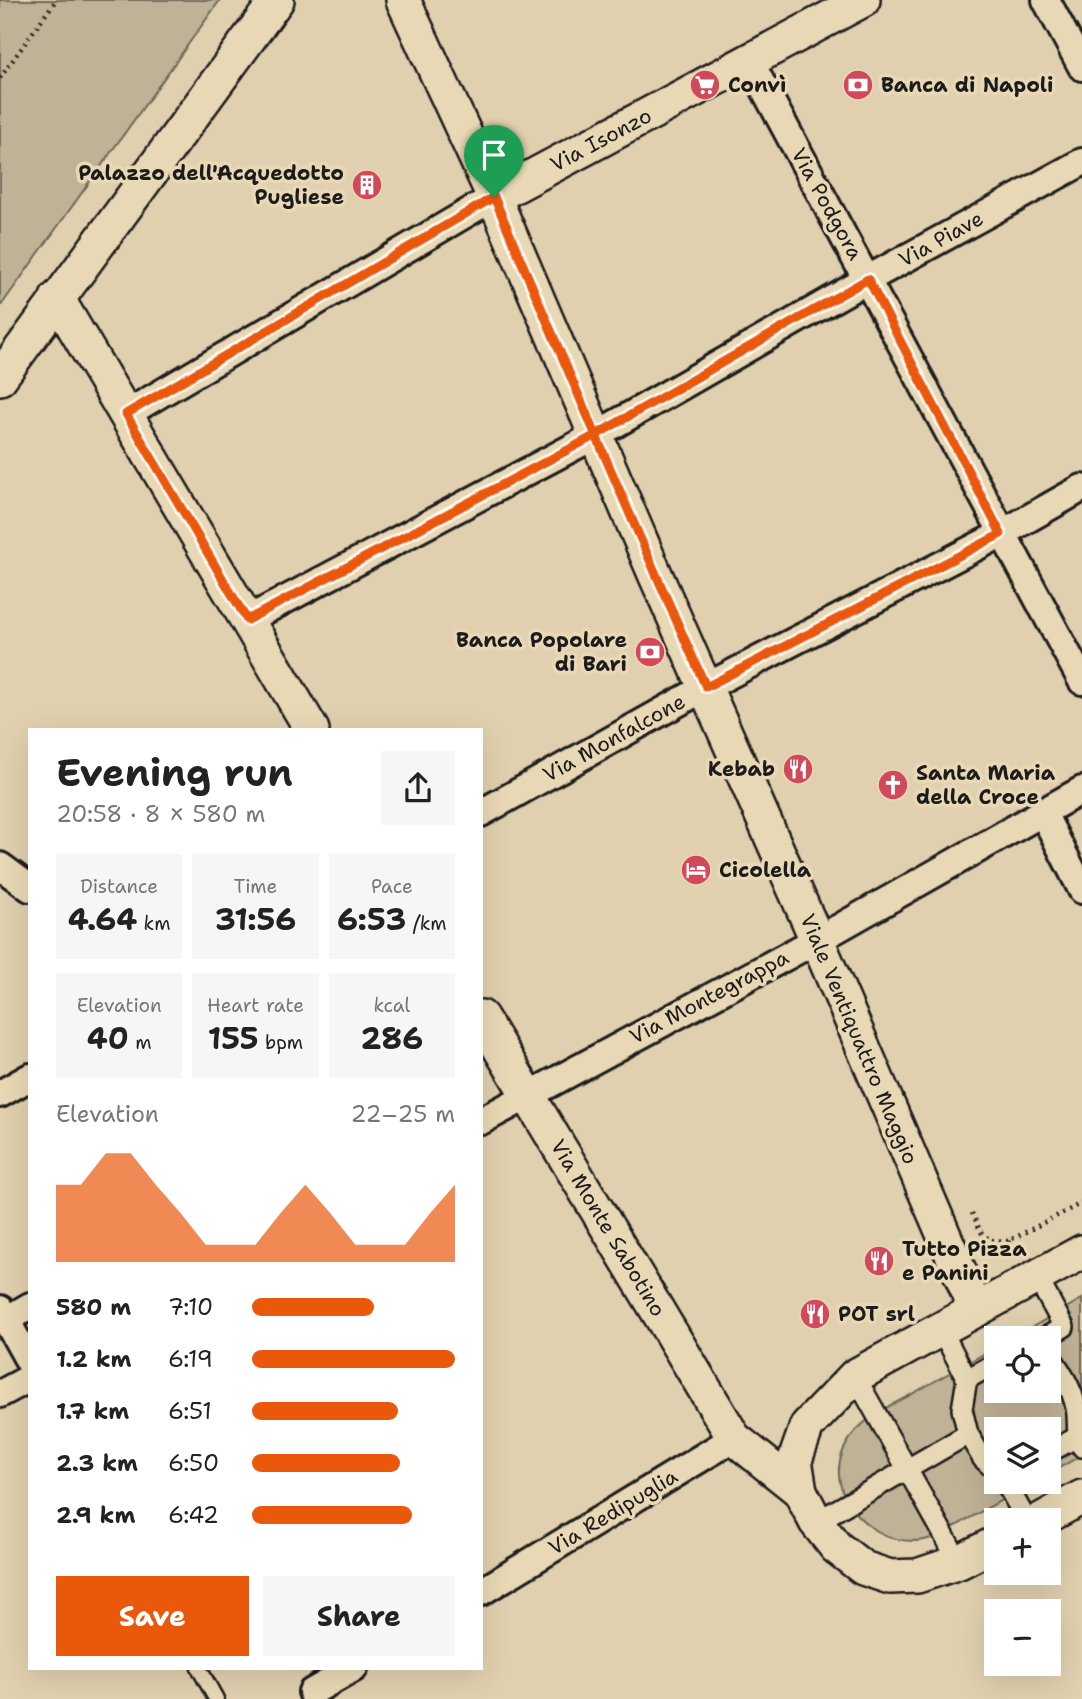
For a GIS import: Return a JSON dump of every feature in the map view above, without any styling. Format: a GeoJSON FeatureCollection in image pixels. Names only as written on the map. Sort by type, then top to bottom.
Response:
{"type":"FeatureCollection","features":[{"type":"Feature","properties":{"kind":"street"},"geometry":{"type":"LineString","coordinates":[[0,378],[277,0]]}},
{"type":"Feature","properties":{"kind":"street","name":"Viale Ventiquattro Maggio"},"geometry":{"type":"LineString","coordinates":[[403,0],[494,197],[976,1310]]}},
{"type":"Feature","properties":{"kind":"street","name":"Via Isonzo"},"geometry":{"type":"LineString","coordinates":[[126,414],[494,197],[863,0]]}},
{"type":"Feature","properties":{"kind":"street"},"geometry":{"type":"LineString","coordinates":[[1046,0],[1082,67]]}},
{"type":"Feature","properties":{"kind":"street","name":"Via Podgora"},"geometry":{"type":"LineString","coordinates":[[750,62],[1082,681]]}},
{"type":"Feature","properties":{"kind":"street","name":"Via Piave"},"geometry":{"type":"LineString","coordinates":[[247,620],[596,435],[868,279],[1082,162]]}},
{"type":"Feature","properties":{"kind":"street"},"geometry":{"type":"LineString","coordinates":[[57,298],[311,728]]}},
{"type":"Feature","properties":{"kind":"street","name":"Via Monfalcone"},"geometry":{"type":"LineString","coordinates":[[483,812],[706,687],[1001,534],[1082,488]]}},
{"type":"Feature","properties":{"kind":"street","name":"Via Montegrappa"},"geometry":{"type":"LineString","coordinates":[[483,1120],[817,940],[1082,790]]}},
{"type":"Feature","properties":{"kind":"street"},"geometry":{"type":"LineString","coordinates":[[1043,813],[1082,890]]}},
{"type":"Feature","properties":{"kind":"street"},"geometry":{"type":"LineString","coordinates":[[0,866],[28,887]]}},
{"type":"Feature","properties":{"kind":"street","name":"Via Monte Sabotino"},"geometry":{"type":"LineString","coordinates":[[483,1020],[734,1438]]}},
{"type":"Feature","properties":{"kind":"street"},"geometry":{"type":"LineString","coordinates":[[0,1094],[28,1078]]}},
{"type":"Feature","properties":{"kind":"street"},"geometry":{"type":"LineString","coordinates":[[984,1549],[959,1562],[917,1576],[890,1577],[863,1568],[835,1547],[816,1522],[800,1491],[795,1460],[807,1426],[855,1376],[1082,1252]]}},
{"type":"Feature","properties":{"kind":"street"},"geometry":{"type":"LineString","coordinates":[[1037,1278],[1064,1327],[1061,1329]]}},
{"type":"Feature","properties":{"kind":"street"},"geometry":{"type":"LineString","coordinates":[[28,1307],[3,1314],[28,1359]]}},
{"type":"Feature","properties":{"kind":"street"},"geometry":{"type":"LineString","coordinates":[[941,1329],[967,1379],[962,1409],[968,1434],[984,1460]]}},
{"type":"Feature","properties":{"kind":"street"},"geometry":{"type":"LineString","coordinates":[[1061,1364],[1074,1377],[1079,1442],[1061,1448]]}},
{"type":"Feature","properties":{"kind":"street"},"geometry":{"type":"LineString","coordinates":[[967,1379],[984,1370]]}},
{"type":"Feature","properties":{"kind":"street"},"geometry":{"type":"LineString","coordinates":[[855,1376],[959,1562]]}},
{"type":"Feature","properties":{"kind":"street"},"geometry":{"type":"LineString","coordinates":[[0,1394],[28,1379]]}},
{"type":"Feature","properties":{"kind":"street"},"geometry":{"type":"LineString","coordinates":[[816,1522],[968,1434]]}},
{"type":"Feature","properties":{"kind":"street"},"geometry":{"type":"LineString","coordinates":[[734,1438],[800,1491]]}},
{"type":"Feature","properties":{"kind":"street","name":"Via Redipuglia"},"geometry":{"type":"LineString","coordinates":[[485,1581],[734,1438]]}},
{"type":"Feature","properties":{"kind":"street"},"geometry":{"type":"LineString","coordinates":[[1061,1509],[1082,1497]]}},
{"type":"Feature","properties":{"kind":"street"},"geometry":{"type":"LineString","coordinates":[[312,1692],[350,1670]]}},
{"type":"Feature","properties":{"kind":"lane"},"geometry":{"type":"LineString","coordinates":[[200,1670],[216,1699]]}},
{"type":"Feature","properties":{"kind":"path"},"geometry":{"type":"LineString","coordinates":[[0,79],[56,0]]}},
{"type":"Feature","properties":{"kind":"path"},"geometry":{"type":"LineString","coordinates":[[1007,1241],[1082,1203]]}},
{"type":"Feature","properties":{"kind":"shaded area"},"geometry":{"type":"Polygon","coordinates":[[[0,0],[220,0],[0,307],[0,0]]]}},
{"type":"Feature","properties":{"kind":"shaded area"},"geometry":{"type":"Polygon","coordinates":[[[1082,1299],[1082,1455],[1061,1467],[1061,1417],[984,1417],[984,1494],[1012,1494],[936,1537],[924,1540],[900,1540],[868,1524],[845,1497],[839,1464],[844,1448],[854,1433],[881,1411],[984,1354],[984,1403],[1061,1403],[1061,1326],[1034,1326],[1082,1299]]]}},
{"type":"Feature","properties":{"kind":"place","name":"Convì"},"geometry":{"type":"Point","coordinates":[705,85]}},
{"type":"Feature","properties":{"kind":"place","name":"Banca di Napoli"},"geometry":{"type":"Point","coordinates":[858,85]}},
{"type":"Feature","properties":{"kind":"place","name":"Palazzo dell'Acquedotto Pugliese"},"geometry":{"type":"Point","coordinates":[367,185]}},
{"type":"Feature","properties":{"kind":"place","name":"Banca Popolare di Bari"},"geometry":{"type":"Point","coordinates":[650,652]}},
{"type":"Feature","properties":{"kind":"place","name":"Kebab"},"geometry":{"type":"Point","coordinates":[798,769]}},
{"type":"Feature","properties":{"kind":"place","name":"Santa Maria della Croce"},"geometry":{"type":"Point","coordinates":[893,785]}},
{"type":"Feature","properties":{"kind":"place","name":"Cicolella"},"geometry":{"type":"Point","coordinates":[696,870]}},
{"type":"Feature","properties":{"kind":"place","name":"Tutto Pizza e Panini"},"geometry":{"type":"Point","coordinates":[879,1261]}},
{"type":"Feature","properties":{"kind":"place","name":"POT srl"},"geometry":{"type":"Point","coordinates":[815,1314]}},
{"type":"Feature","properties":{"kind":"route"},"geometry":{"type":"LineString","coordinates":[[494,197],[126,414],[247,620],[596,435],[868,279],[1001,534],[706,687],[655,574],[596,435],[494,197]]}}]}
